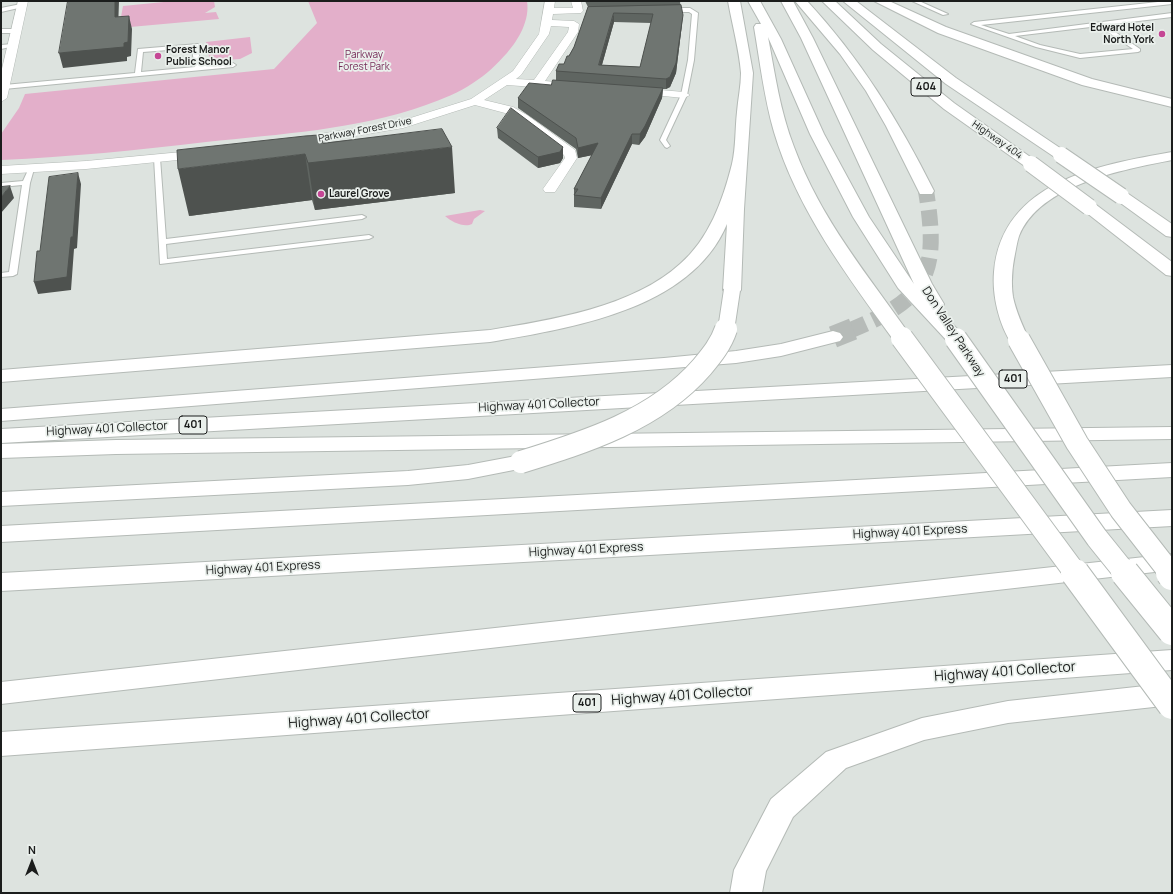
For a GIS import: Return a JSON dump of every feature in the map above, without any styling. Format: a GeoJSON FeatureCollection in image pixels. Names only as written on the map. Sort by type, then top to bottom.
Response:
{"type":"FeatureCollection","features":[{"type":"Feature","properties":{"kind":"highway"},"geometry":{"type":"LineString","coordinates":[[1,499],[408,478],[468,472],[521,462],[572,446],[624,424],[654,408],[680,389],[702,368],[722,340],[728,317],[732,290],[747,73],[734,1]]}},
{"type":"Feature","properties":{"kind":"highway","name":"Don Valley Parkway"},"geometry":{"type":"LineString","coordinates":[[787,1],[807,38],[923,284],[956,339],[1097,538],[1172,631]]}},
{"type":"Feature","properties":{"kind":"highway"},"geometry":{"type":"LineString","coordinates":[[801,1],[862,75],[882,105],[926,192]]}},
{"type":"Feature","properties":{"kind":"highway","name":"Highway 404"},"geometry":{"type":"LineString","coordinates":[[828,1],[877,47],[943,101],[1089,207],[1172,272]]}},
{"type":"Feature","properties":{"kind":"highway","name":"Highway 404"},"geometry":{"type":"LineString","coordinates":[[849,1],[951,81],[1172,232]]}},
{"type":"Feature","properties":{"kind":"highway"},"geometry":{"type":"LineString","coordinates":[[880,1],[942,30],[1087,82],[1172,103]]}},
{"type":"Feature","properties":{"kind":"highway"},"geometry":{"type":"LineString","coordinates":[[755,3],[775,39],[817,134],[861,217],[904,284],[956,339]]}},
{"type":"Feature","properties":{"kind":"highway"},"geometry":{"type":"LineString","coordinates":[[755,3],[777,115],[786,146],[801,184],[824,228],[902,338],[1172,705]]}},
{"type":"Feature","properties":{"kind":"highway"},"geometry":{"type":"LineString","coordinates":[[1008,53],[1057,68],[1172,97]]}},
{"type":"Feature","properties":{"kind":"highway"},"geometry":{"type":"LineString","coordinates":[[1172,158],[1138,162],[1107,170],[1075,181],[1046,195],[1026,211],[1011,231],[1004,254],[1002,280],[1006,308],[1019,340],[1077,443],[1122,510],[1172,576]]}},
{"type":"Feature","properties":{"kind":"highway"},"geometry":{"type":"LineString","coordinates":[[1,376],[490,336],[540,327],[599,312],[636,298],[659,286],[677,274],[704,249],[722,217],[740,162]]}},
{"type":"Feature","properties":{"kind":"highway"},"geometry":{"type":"LineString","coordinates":[[1,415],[664,364],[736,357],[781,350],[833,337]]}},
{"type":"Feature","properties":{"kind":"highway"},"geometry":{"type":"LineString","coordinates":[[855,388],[1172,358]]}},
{"type":"Feature","properties":{"kind":"highway","name":"Highway 401 Collector"},"geometry":{"type":"LineString","coordinates":[[1,436],[1172,371]]}},
{"type":"Feature","properties":{"kind":"highway"},"geometry":{"type":"LineString","coordinates":[[1,451],[116,447],[1172,432]]}},
{"type":"Feature","properties":{"kind":"highway"},"geometry":{"type":"LineString","coordinates":[[1,534],[1172,470]]}},
{"type":"Feature","properties":{"kind":"highway","name":"Highway 401 Express"},"geometry":{"type":"LineString","coordinates":[[1,582],[1172,518]]}},
{"type":"Feature","properties":{"kind":"highway"},"geometry":{"type":"LineString","coordinates":[[1,693],[1172,562]]}},
{"type":"Feature","properties":{"kind":"highway","name":"Highway 401 Collector"},"geometry":{"type":"LineString","coordinates":[[1,744],[1172,660]]}},
{"type":"Feature","properties":{"kind":"highway"},"geometry":{"type":"LineString","coordinates":[[746,893],[750,870],[782,808],[836,760],[922,729],[1008,712],[1172,694]]}},
{"type":"Feature","properties":{"kind":"street"},"geometry":{"type":"LineString","coordinates":[[1,98],[4,87],[6,47],[16,31],[22,3]]}},
{"type":"Feature","properties":{"kind":"street"},"geometry":{"type":"LineString","coordinates":[[549,12],[579,7]]}},
{"type":"Feature","properties":{"kind":"street"},"geometry":{"type":"LineString","coordinates":[[537,83],[542,80],[573,32],[574,24],[549,12]]}},
{"type":"Feature","properties":{"kind":"street","name":"Parkway Forest Drive"},"geometry":{"type":"LineString","coordinates":[[279,144],[334,137],[403,124],[474,101],[517,73],[544,34],[549,12]]}},
{"type":"Feature","properties":{"kind":"street"},"geometry":{"type":"LineString","coordinates":[[506,81],[590,88]]}},
{"type":"Feature","properties":{"kind":"street"},"geometry":{"type":"LineString","coordinates":[[627,90],[684,95]]}},
{"type":"Feature","properties":{"kind":"street"},"geometry":{"type":"LineString","coordinates":[[474,101],[509,110],[523,118],[570,153],[571,158],[550,189]]}},
{"type":"Feature","properties":{"kind":"street"},"geometry":{"type":"LineString","coordinates":[[1,170],[31,169],[217,152]]}},
{"type":"Feature","properties":{"kind":"lane"},"geometry":{"type":"LineString","coordinates":[[915,1],[945,14]]}},
{"type":"Feature","properties":{"kind":"lane"},"geometry":{"type":"LineString","coordinates":[[1100,24],[1138,50],[1080,56],[1038,46],[974,24],[1172,2]]}},
{"type":"Feature","properties":{"kind":"lane"},"geometry":{"type":"LineString","coordinates":[[1,10],[22,3]]}},
{"type":"Feature","properties":{"kind":"lane"},"geometry":{"type":"LineString","coordinates":[[662,10],[690,10],[695,14],[691,60],[684,95],[663,140],[667,146]]}},
{"type":"Feature","properties":{"kind":"lane"},"geometry":{"type":"LineString","coordinates":[[1008,35],[1172,15]]}},
{"type":"Feature","properties":{"kind":"lane"},"geometry":{"type":"LineString","coordinates":[[1160,17],[1172,21]]}},
{"type":"Feature","properties":{"kind":"lane"},"geometry":{"type":"LineString","coordinates":[[1,31],[16,31]]}},
{"type":"Feature","properties":{"kind":"lane"},"geometry":{"type":"LineString","coordinates":[[138,73],[140,52],[195,50],[198,68]]}},
{"type":"Feature","properties":{"kind":"lane"},"geometry":{"type":"LineString","coordinates":[[4,87],[233,65]]}},
{"type":"Feature","properties":{"kind":"lane"},"geometry":{"type":"LineString","coordinates":[[157,158],[163,262],[369,237]]}},
{"type":"Feature","properties":{"kind":"lane"},"geometry":{"type":"LineString","coordinates":[[1,275],[13,274],[26,183],[31,169]]}},
{"type":"Feature","properties":{"kind":"lane"},"geometry":{"type":"LineString","coordinates":[[1,185],[26,183]]}},
{"type":"Feature","properties":{"kind":"lane"},"geometry":{"type":"LineString","coordinates":[[162,242],[362,217]]}},
{"type":"Feature","properties":{"kind":"green space"},"geometry":{"type":"Polygon","coordinates":[[[174,1],[214,1],[215,7],[205,13],[216,12],[219,19],[119,28],[123,6],[174,1]]]}},
{"type":"Feature","properties":{"kind":"green space","name":"Parkway Forest Park"},"geometry":{"type":"Polygon","coordinates":[[[308,1],[527,1],[527,15],[523,29],[516,42],[487,73],[478,80],[456,93],[426,105],[399,113],[345,126],[318,130],[104,153],[1,160],[1,134],[19,108],[25,94],[274,69],[317,23],[308,1]]]}},
{"type":"Feature","properties":{"kind":"green space"},"geometry":{"type":"Polygon","coordinates":[[[250,37],[252,53],[240,59],[210,61],[206,42],[250,37]]]}},
{"type":"Feature","properties":{"kind":"green space"},"geometry":{"type":"Polygon","coordinates":[[[480,210],[485,211],[474,219],[472,224],[469,225],[458,224],[445,216],[480,210]]]}},
{"type":"Feature","properties":{"kind":"building"},"geometry":{"type":"Polygon","coordinates":[[[68,1],[115,1],[115,17],[129,16],[128,42],[124,43],[124,47],[59,53],[68,1]]]}},
{"type":"Feature","properties":{"kind":"building"},"geometry":{"type":"Polygon","coordinates":[[[681,5],[683,15],[676,63],[670,77],[666,79],[556,71],[559,64],[564,64],[567,56],[569,56],[574,47],[588,7],[681,5]],[[614,13],[599,65],[640,67],[653,14],[614,13]]]}},
{"type":"Feature","properties":{"kind":"building"},"geometry":{"type":"Polygon","coordinates":[[[553,80],[663,88],[640,134],[632,134],[601,198],[574,195],[578,189],[574,189],[598,143],[578,148],[576,138],[518,98],[529,83],[551,85],[553,80]]]}},
{"type":"Feature","properties":{"kind":"building"},"geometry":{"type":"Polygon","coordinates":[[[511,108],[563,147],[560,152],[538,157],[497,128],[511,108]]]}},
{"type":"Feature","properties":{"kind":"building"},"geometry":{"type":"Polygon","coordinates":[[[442,129],[452,147],[308,163],[305,154],[178,169],[177,150],[320,135],[323,143],[442,129]]]}},
{"type":"Feature","properties":{"kind":"building"},"geometry":{"type":"Polygon","coordinates":[[[78,173],[73,237],[71,237],[67,277],[34,282],[37,251],[40,251],[49,177],[78,173]]]}},
{"type":"Feature","properties":{"kind":"building"},"geometry":{"type":"Polygon","coordinates":[[[10,186],[1,197],[1,187],[10,186]]]}},
{"type":"Feature","properties":{"kind":"tunnel"},"geometry":{"type":"LineString","coordinates":[[851,330],[877,318],[897,306],[912,293],[923,279],[929,262],[931,242],[930,219],[926,191]]}},
{"type":"Feature","properties":{"kind":"tunnel"},"geometry":{"type":"LineString","coordinates":[[833,337],[853,329]]}},
{"type":"Feature","properties":{"kind":"place","name":"Edward Hotel North York"},"geometry":{"type":"Point","coordinates":[1162,34]}},
{"type":"Feature","properties":{"kind":"place","name":"Forest Manor Public School"},"geometry":{"type":"Point","coordinates":[158,56]}},
{"type":"Feature","properties":{"kind":"place","name":"Laurel Grove"},"geometry":{"type":"Point","coordinates":[321,194]}}]}
